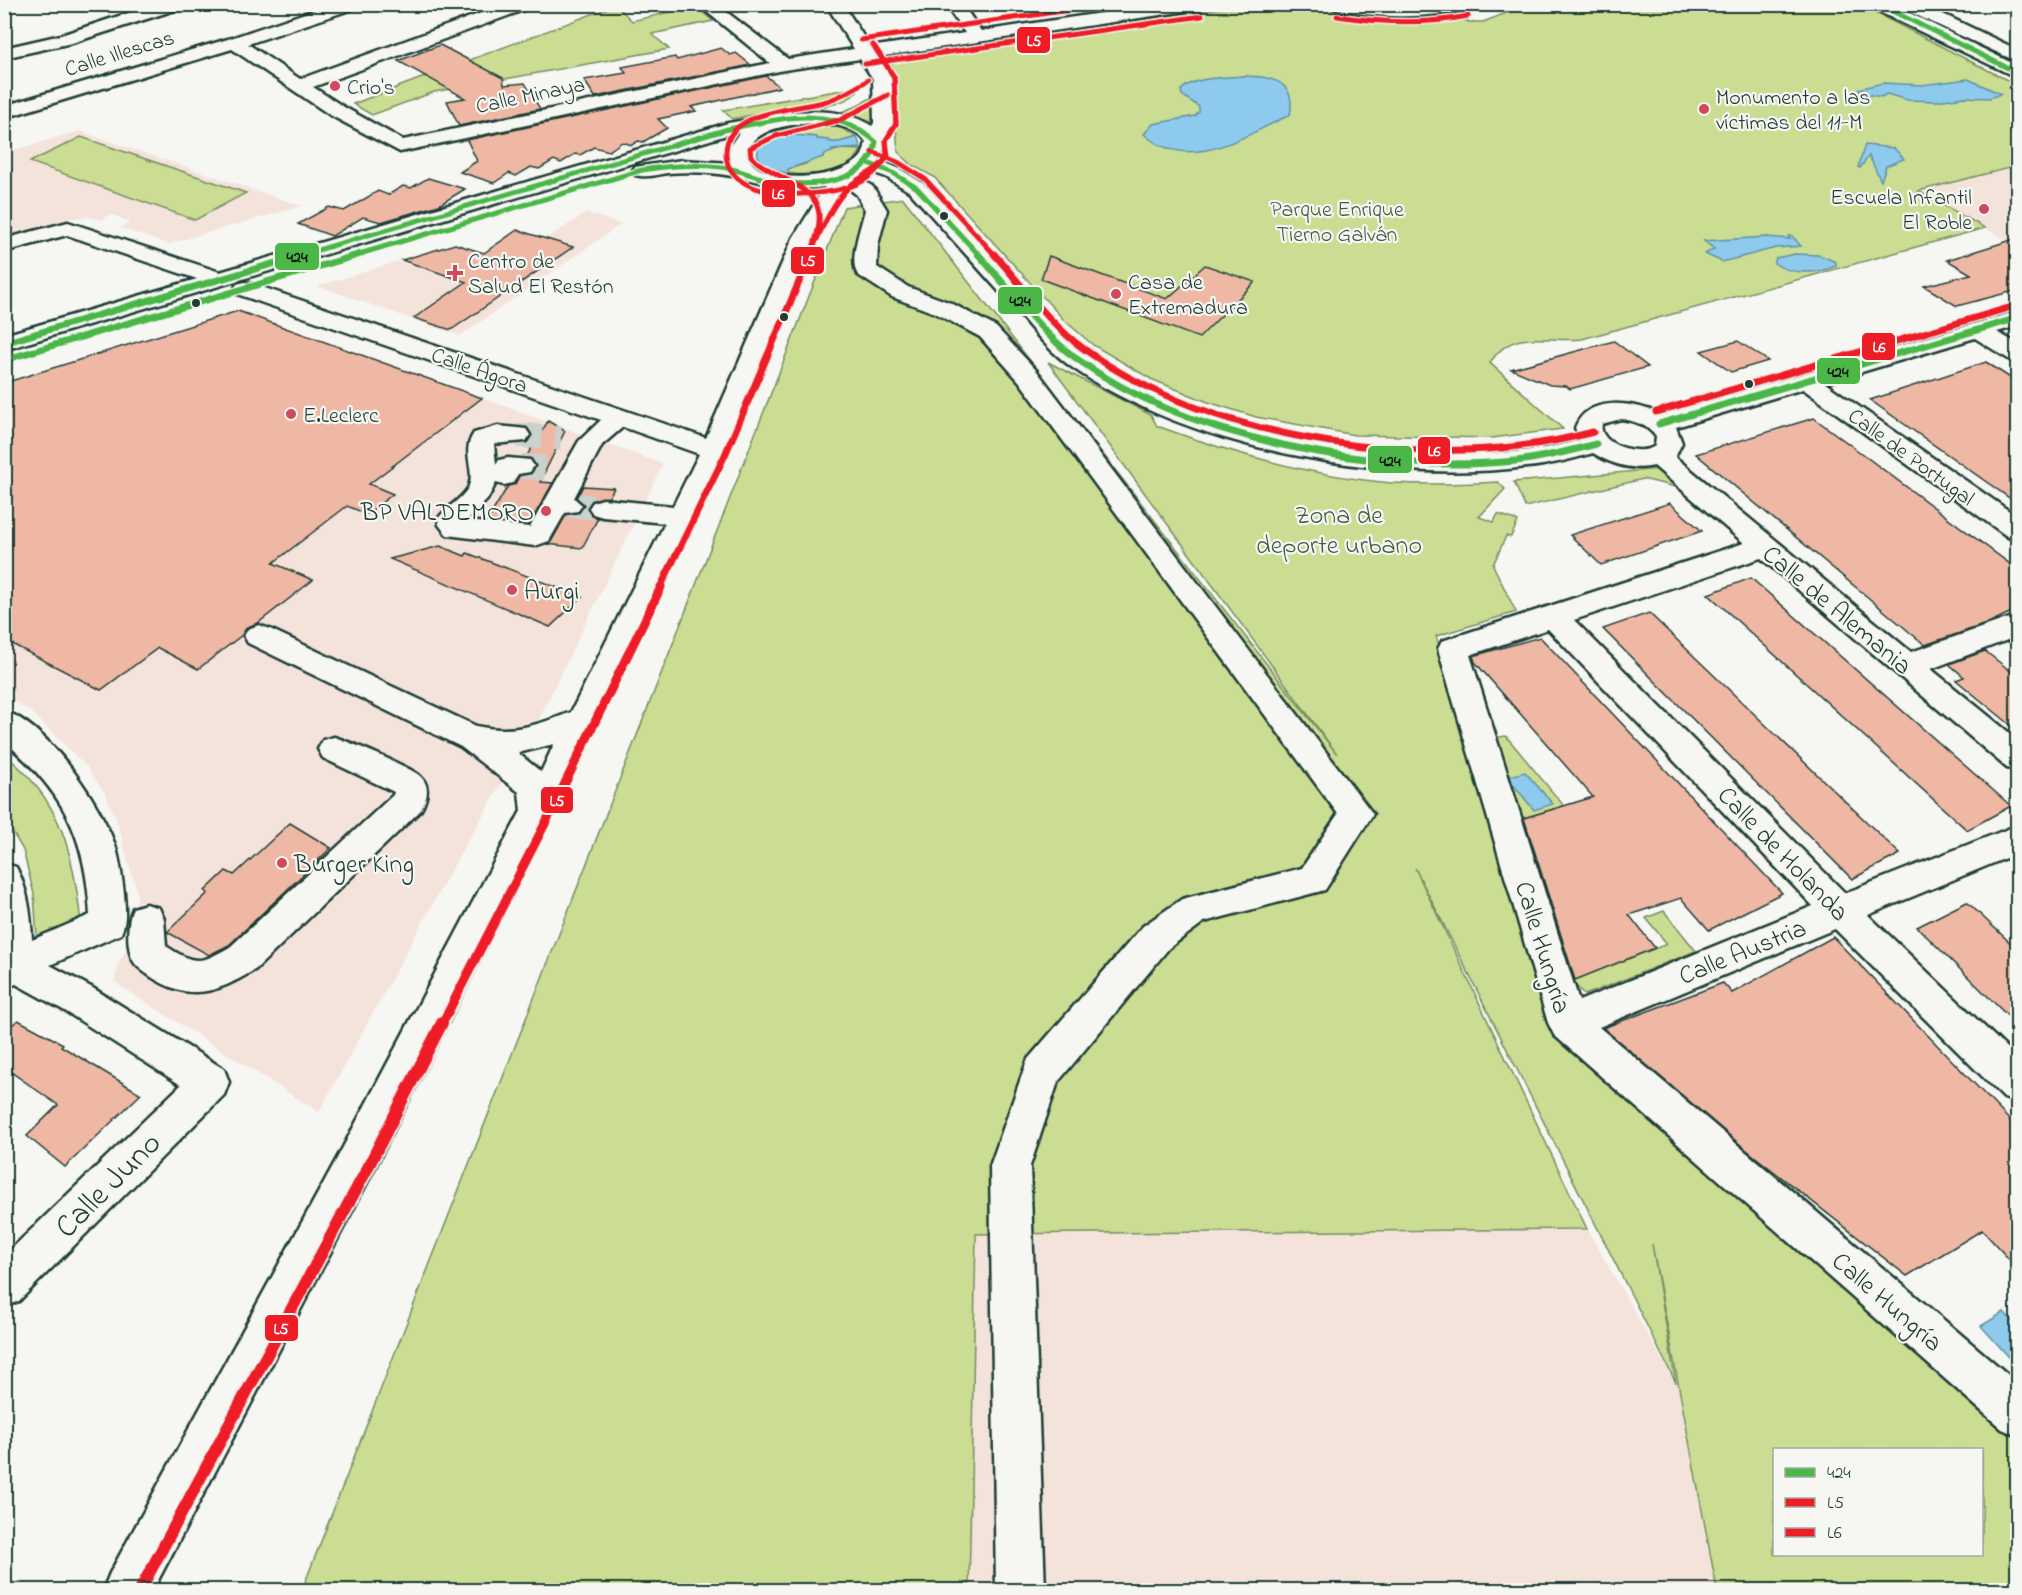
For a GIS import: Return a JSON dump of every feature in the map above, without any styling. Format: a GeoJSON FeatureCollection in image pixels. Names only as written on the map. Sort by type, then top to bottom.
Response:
{"type":"FeatureCollection","features":[{"type":"Feature","properties":{"kind":"main road"},"geometry":{"type":"LineString","coordinates":[[4,53],[66,39],[175,4]]}},
{"type":"Feature","properties":{"kind":"main road","name":"Calle Illescas"},"geometry":{"type":"LineString","coordinates":[[4,112],[234,43],[350,4]]}},
{"type":"Feature","properties":{"kind":"main road"},"geometry":{"type":"LineString","coordinates":[[297,86],[523,4]]}},
{"type":"Feature","properties":{"kind":"main road"},"geometry":{"type":"LineString","coordinates":[[705,4],[784,65]]}},
{"type":"Feature","properties":{"kind":"main road"},"geometry":{"type":"LineString","coordinates":[[127,1590],[234,1388],[356,1166],[538,811],[714,450],[804,238],[851,172],[876,153],[874,137],[884,123],[882,79],[834,4]]}},
{"type":"Feature","properties":{"kind":"main road"},"geometry":{"type":"LineString","coordinates":[[953,4],[975,35]]}},
{"type":"Feature","properties":{"kind":"main road"},"geometry":{"type":"LineString","coordinates":[[1046,4],[1061,23]]}},
{"type":"Feature","properties":{"kind":"main road","name":"Calle Minaya"},"geometry":{"type":"LineString","coordinates":[[234,43],[297,86],[400,146],[784,65],[1152,7],[1200,4]]}},
{"type":"Feature","properties":{"kind":"main road"},"geometry":{"type":"LineString","coordinates":[[1377,4],[1403,10]]}},
{"type":"Feature","properties":{"kind":"main road"},"geometry":{"type":"LineString","coordinates":[[1348,5],[1403,10],[1436,10],[1465,4]]}},
{"type":"Feature","properties":{"kind":"main road"},"geometry":{"type":"LineString","coordinates":[[1877,4],[2018,73]]}},
{"type":"Feature","properties":{"kind":"main road"},"geometry":{"type":"LineString","coordinates":[[1907,4],[2018,57]]}},
{"type":"Feature","properties":{"kind":"main road"},"geometry":{"type":"LineString","coordinates":[[1941,4],[2018,40]]}},
{"type":"Feature","properties":{"kind":"main road"},"geometry":{"type":"LineString","coordinates":[[4,343],[728,129],[811,117],[854,103],[881,86]]}},
{"type":"Feature","properties":{"kind":"main road"},"geometry":{"type":"LineString","coordinates":[[811,117],[849,122],[874,137]]}},
{"type":"Feature","properties":{"kind":"main road"},"geometry":{"type":"LineString","coordinates":[[787,120],[751,133],[740,142],[736,153],[740,163],[756,175],[797,198],[808,214],[804,238]]}},
{"type":"Feature","properties":{"kind":"main road"},"geometry":{"type":"LineString","coordinates":[[4,360],[642,170],[682,165],[721,167],[781,182],[803,183],[851,172],[893,173],[917,188],[1042,327],[1076,358],[1112,383],[1171,413],[1259,439],[1331,453],[1395,461],[1506,462],[1596,444]]}},
{"type":"Feature","properties":{"kind":"main road"},"geometry":{"type":"LineString","coordinates":[[851,172],[866,191],[876,210],[867,245],[866,270],[900,292],[942,308],[988,332],[1028,376],[1356,814],[1313,880],[1194,910],[1156,937],[1042,1072],[1010,1166],[1021,1590]]}},
{"type":"Feature","properties":{"kind":"main road"},"geometry":{"type":"LineString","coordinates":[[4,246],[68,228],[219,279]]}},
{"type":"Feature","properties":{"kind":"main road","name":"Calle Ágora"},"geometry":{"type":"LineString","coordinates":[[245,289],[714,450]]}},
{"type":"Feature","properties":{"kind":"main road"},"geometry":{"type":"LineString","coordinates":[[1659,424],[2018,318]]}},
{"type":"Feature","properties":{"kind":"main road"},"geometry":{"type":"LineString","coordinates":[[1978,330],[2018,355]]}},
{"type":"Feature","properties":{"kind":"main road","name":"Calle de Portugal"},"geometry":{"type":"LineString","coordinates":[[1807,381],[2018,531]]}},
{"type":"Feature","properties":{"kind":"main road"},"geometry":{"type":"LineString","coordinates":[[1621,411],[1635,413],[1659,424],[1666,431],[1670,446],[1659,457],[1641,460],[1619,457],[1596,444],[1589,436],[1587,428],[1590,421],[1597,415],[1621,411]]}},
{"type":"Feature","properties":{"kind":"main road"},"geometry":{"type":"LineString","coordinates":[[583,456],[533,455],[492,435],[483,439],[480,445],[484,481],[479,493],[452,519],[453,525],[457,529],[479,532],[535,537],[539,535],[556,506],[564,505],[558,502],[583,456],[619,417]]}},
{"type":"Feature","properties":{"kind":"main road"},"geometry":{"type":"LineString","coordinates":[[533,455],[583,456]]}},
{"type":"Feature","properties":{"kind":"main road"},"geometry":{"type":"LineString","coordinates":[[479,532],[474,525],[533,455]]}},
{"type":"Feature","properties":{"kind":"main road","name":"Calle de Alemania"},"geometry":{"type":"LineString","coordinates":[[1659,457],[1763,547],[2018,759]]}},
{"type":"Feature","properties":{"kind":"main road"},"geometry":{"type":"LineString","coordinates":[[603,508],[682,516]]}},
{"type":"Feature","properties":{"kind":"main road","name":"Calle Hungría"},"geometry":{"type":"LineString","coordinates":[[1763,547],[1453,649],[1566,1023],[2018,1413]]}},
{"type":"Feature","properties":{"kind":"main road","name":"Calle de Holanda"},"geometry":{"type":"LineString","coordinates":[[1554,617],[1840,911],[2018,1085]]}},
{"type":"Feature","properties":{"kind":"main road"},"geometry":{"type":"LineString","coordinates":[[1906,666],[2018,625]]}},
{"type":"Feature","properties":{"kind":"main road"},"geometry":{"type":"LineString","coordinates":[[260,636],[472,738],[491,743],[525,742],[582,720]]}},
{"type":"Feature","properties":{"kind":"main road"},"geometry":{"type":"LineString","coordinates":[[4,723],[50,764],[77,801],[99,848],[108,923],[9,968],[13,910],[4,877]]}},
{"type":"Feature","properties":{"kind":"main road"},"geometry":{"type":"LineString","coordinates":[[472,738],[532,784],[536,792],[538,811]]}},
{"type":"Feature","properties":{"kind":"main road"},"geometry":{"type":"LineString","coordinates":[[146,919],[149,954],[182,975],[202,976],[223,969],[243,958],[409,801],[411,789],[408,784],[334,749]]}},
{"type":"Feature","properties":{"kind":"main road","name":"Calle Austria"},"geometry":{"type":"LineString","coordinates":[[1566,1023],[2018,838]]}},
{"type":"Feature","properties":{"kind":"main road","name":"Calle Juno"},"geometry":{"type":"LineString","coordinates":[[4,1286],[210,1082],[78,999],[9,968]]}},
{"type":"Feature","properties":{"kind":"shaded area"},"geometry":{"type":"Polygon","coordinates":[[[79,131],[302,206],[168,244],[120,228],[130,222],[111,214],[101,220],[91,217],[72,218],[5,237],[5,153],[79,131]]]}},
{"type":"Feature","properties":{"kind":"shaded area","name":"Escuela Infantil El Roble"},"geometry":{"type":"Polygon","coordinates":[[[2017,167],[2017,246],[1917,191],[2017,167]]]}},
{"type":"Feature","properties":{"kind":"shaded area","name":"Centro de Salud El Restón"},"geometry":{"type":"Polygon","coordinates":[[[586,213],[621,224],[460,336],[318,286],[455,244],[484,253],[517,230],[546,239],[586,213]]]}},
{"type":"Feature","properties":{"kind":"shaded area"},"geometry":{"type":"Polygon","coordinates":[[[240,310],[663,464],[537,723],[456,861],[319,1112],[114,982],[120,960],[135,937],[137,893],[117,821],[106,795],[86,766],[30,711],[5,696],[5,383],[240,310]]]}},
{"type":"Feature","properties":{"kind":"shaded area"},"geometry":{"type":"Polygon","coordinates":[[[1587,1229],[1685,1399],[1720,1590],[969,1590],[975,1234],[1587,1229]]]}},
{"type":"Feature","properties":{"kind":"green space","name":"Parque Enrique Tierno Galván"},"geometry":{"type":"Polygon","coordinates":[[[1249,4],[1311,5],[1383,18],[1452,16],[1469,22],[1483,22],[1527,5],[1860,5],[2017,85],[2017,166],[1918,191],[1985,228],[1582,339],[1532,339],[1509,344],[1490,363],[1563,429],[1492,438],[1355,435],[1256,417],[1208,402],[1151,379],[1093,345],[1064,320],[934,177],[912,165],[898,152],[891,60],[904,53],[1249,4]]]}},
{"type":"Feature","properties":{"kind":"green space"},"geometry":{"type":"Polygon","coordinates":[[[616,5],[632,21],[695,6],[713,21],[652,34],[669,49],[434,92],[372,115],[353,104],[616,5]]]}},
{"type":"Feature","properties":{"kind":"green space"},"geometry":{"type":"Polygon","coordinates":[[[860,87],[854,95],[845,100],[821,107],[773,111],[732,119],[723,110],[860,87]]]}},
{"type":"Feature","properties":{"kind":"green space"},"geometry":{"type":"Polygon","coordinates":[[[874,96],[875,123],[841,112],[857,106],[874,96]]]}},
{"type":"Feature","properties":{"kind":"green space"},"geometry":{"type":"Polygon","coordinates":[[[822,124],[841,128],[857,137],[830,142],[816,137],[778,134],[777,131],[799,125],[822,124]]]}},
{"type":"Feature","properties":{"kind":"green space"},"geometry":{"type":"Polygon","coordinates":[[[81,137],[246,193],[195,220],[30,162],[81,137]]]}},
{"type":"Feature","properties":{"kind":"green space"},"geometry":{"type":"Polygon","coordinates":[[[840,149],[861,150],[855,158],[839,169],[818,174],[788,173],[787,169],[806,164],[806,162],[840,149]]]}},
{"type":"Feature","properties":{"kind":"green space","name":"Zona de deporte urbano"},"geometry":{"type":"Polygon","coordinates":[[[903,198],[1337,754],[1048,362],[1151,415],[1157,426],[1214,446],[1302,469],[1362,480],[1418,484],[1498,482],[1505,489],[1479,517],[1494,522],[1498,514],[1518,521],[1511,537],[1506,536],[1493,565],[1516,612],[1436,636],[1548,993],[2017,1421],[2017,1590],[1717,1590],[1652,1244],[1676,1383],[1415,868],[1587,1229],[976,1234],[969,1590],[302,1590],[844,207],[903,198]]]}},
{"type":"Feature","properties":{"kind":"green space"},"geometry":{"type":"Polygon","coordinates":[[[1660,469],[1680,488],[1643,479],[1525,507],[1514,482],[1660,469]]]}},
{"type":"Feature","properties":{"kind":"green space"},"geometry":{"type":"Polygon","coordinates":[[[1506,736],[1564,806],[1519,819],[1493,738],[1506,736]]]}},
{"type":"Feature","properties":{"kind":"green space"},"geometry":{"type":"Polygon","coordinates":[[[4,754],[40,790],[52,810],[62,830],[74,875],[81,924],[37,939],[34,894],[23,850],[5,819],[4,754]]]}},
{"type":"Feature","properties":{"kind":"green space"},"geometry":{"type":"Polygon","coordinates":[[[1664,911],[1696,951],[1585,995],[1571,981],[1667,944],[1646,918],[1664,911]]]}},
{"type":"Feature","properties":{"kind":"water"},"geometry":{"type":"Polygon","coordinates":[[[1262,77],[1279,82],[1289,94],[1290,115],[1236,141],[1198,151],[1179,151],[1161,146],[1144,134],[1153,124],[1195,116],[1199,112],[1199,107],[1182,95],[1181,90],[1187,85],[1210,78],[1262,77]]]}},
{"type":"Feature","properties":{"kind":"water"},"geometry":{"type":"Polygon","coordinates":[[[1968,79],[2001,94],[1989,98],[1907,100],[1887,94],[1881,97],[1860,93],[1858,89],[1883,83],[1922,85],[1968,79]]]}},
{"type":"Feature","properties":{"kind":"water"},"geometry":{"type":"Polygon","coordinates":[[[777,131],[778,134],[817,137],[817,139],[830,142],[857,137],[861,148],[832,150],[823,157],[788,169],[788,173],[768,167],[758,157],[761,145],[777,131]]]}},
{"type":"Feature","properties":{"kind":"water"},"geometry":{"type":"Polygon","coordinates":[[[1865,145],[1894,148],[1904,159],[1886,166],[1881,181],[1869,156],[1860,168],[1858,167],[1865,145]]]}},
{"type":"Feature","properties":{"kind":"water"},"geometry":{"type":"Polygon","coordinates":[[[1788,236],[1792,236],[1801,246],[1776,248],[1722,262],[1705,254],[1714,249],[1704,241],[1767,237],[1790,239],[1788,236]]]}},
{"type":"Feature","properties":{"kind":"water"},"geometry":{"type":"Polygon","coordinates":[[[1795,254],[1819,255],[1836,262],[1836,266],[1821,271],[1804,272],[1788,270],[1774,263],[1776,258],[1795,254]]]}},
{"type":"Feature","properties":{"kind":"water"},"geometry":{"type":"Polygon","coordinates":[[[1525,772],[1553,804],[1534,810],[1507,777],[1525,772]]]}},
{"type":"Feature","properties":{"kind":"water"},"geometry":{"type":"Polygon","coordinates":[[[2004,1312],[2017,1327],[2017,1366],[1981,1326],[2004,1312]]]}},
{"type":"Feature","properties":{"kind":"building"},"geometry":{"type":"Polygon","coordinates":[[[440,45],[503,78],[504,85],[525,83],[540,109],[459,126],[447,101],[465,98],[398,61],[440,45]]]}},
{"type":"Feature","properties":{"kind":"building"},"geometry":{"type":"Polygon","coordinates":[[[721,48],[730,55],[736,53],[751,65],[595,97],[584,80],[626,73],[622,67],[675,57],[677,60],[721,48]]]}},
{"type":"Feature","properties":{"kind":"building"},"geometry":{"type":"Polygon","coordinates":[[[766,76],[780,87],[691,107],[696,111],[658,119],[667,128],[643,142],[638,141],[632,145],[622,142],[609,151],[594,147],[580,155],[575,154],[561,163],[554,160],[539,169],[531,167],[516,176],[509,173],[494,183],[460,172],[477,161],[467,140],[766,76]]]}},
{"type":"Feature","properties":{"kind":"building"},"geometry":{"type":"Polygon","coordinates":[[[428,178],[465,189],[439,205],[381,222],[363,217],[332,236],[298,224],[329,207],[344,211],[378,191],[388,195],[403,186],[411,188],[428,178]]]}},
{"type":"Feature","properties":{"kind":"building"},"geometry":{"type":"Polygon","coordinates":[[[517,230],[573,247],[451,330],[414,318],[466,282],[402,260],[455,244],[484,253],[517,230]]]}},
{"type":"Feature","properties":{"kind":"building"},"geometry":{"type":"Polygon","coordinates":[[[2018,238],[2018,290],[1957,306],[1924,286],[1971,274],[1947,260],[2018,238]]]}},
{"type":"Feature","properties":{"kind":"building"},"geometry":{"type":"Polygon","coordinates":[[[1049,256],[1167,299],[1205,265],[1255,282],[1199,338],[1041,279],[1049,256]]]}},
{"type":"Feature","properties":{"kind":"building"},"geometry":{"type":"Polygon","coordinates":[[[238,311],[482,398],[369,484],[393,494],[367,514],[347,506],[273,563],[313,580],[258,623],[247,627],[242,635],[198,669],[158,648],[101,690],[4,640],[4,383],[238,311]]]}},
{"type":"Feature","properties":{"kind":"building"},"geometry":{"type":"Polygon","coordinates":[[[1614,341],[1648,367],[1570,389],[1566,386],[1550,385],[1511,369],[1614,341]]]}},
{"type":"Feature","properties":{"kind":"building"},"geometry":{"type":"Polygon","coordinates":[[[1738,341],[1768,361],[1731,372],[1701,351],[1738,341]]]}},
{"type":"Feature","properties":{"kind":"building"},"geometry":{"type":"Polygon","coordinates":[[[1986,362],[2018,383],[2018,504],[1870,400],[1986,362]]]}},
{"type":"Feature","properties":{"kind":"building"},"geometry":{"type":"Polygon","coordinates":[[[1814,418],[2018,570],[2018,609],[1986,624],[1925,645],[1696,454],[1814,418]]]}},
{"type":"Feature","properties":{"kind":"building"},"geometry":{"type":"Polygon","coordinates":[[[548,421],[565,431],[540,482],[553,483],[529,525],[487,521],[508,486],[515,484],[519,476],[532,473],[536,467],[532,459],[526,457],[548,421]]]}},
{"type":"Feature","properties":{"kind":"building"},"geometry":{"type":"Polygon","coordinates":[[[583,486],[614,488],[609,497],[592,500],[587,507],[591,515],[598,518],[582,548],[546,544],[551,542],[566,515],[578,513],[584,506],[577,497],[583,486]]]}},
{"type":"Feature","properties":{"kind":"building"},"geometry":{"type":"Polygon","coordinates":[[[1670,503],[1702,531],[1601,565],[1570,535],[1670,503]]]}},
{"type":"Feature","properties":{"kind":"building","name":"Aurgi"},"geometry":{"type":"Polygon","coordinates":[[[440,546],[465,556],[467,553],[582,597],[550,627],[390,559],[440,546]]]}},
{"type":"Feature","properties":{"kind":"building"},"geometry":{"type":"Polygon","coordinates":[[[1751,578],[2011,806],[1967,830],[1708,594],[1751,578]]]}},
{"type":"Feature","properties":{"kind":"building"},"geometry":{"type":"Polygon","coordinates":[[[1649,613],[1900,854],[1852,879],[1603,629],[1649,613]]]}},
{"type":"Feature","properties":{"kind":"building"},"geometry":{"type":"Polygon","coordinates":[[[1540,637],[1782,893],[1709,930],[1681,898],[1629,915],[1655,948],[1575,980],[1524,818],[1593,797],[1475,662],[1473,656],[1540,637]]]}},
{"type":"Feature","properties":{"kind":"building"},"geometry":{"type":"Polygon","coordinates":[[[1985,651],[2018,677],[2018,731],[1956,680],[1964,677],[1949,664],[1985,651]]]}},
{"type":"Feature","properties":{"kind":"building"},"geometry":{"type":"Polygon","coordinates":[[[290,823],[331,848],[229,945],[209,955],[167,932],[208,893],[205,891],[226,871],[234,875],[290,823]]]}},
{"type":"Feature","properties":{"kind":"building"},"geometry":{"type":"Polygon","coordinates":[[[1967,902],[2018,950],[2018,1026],[1917,927],[1967,902]]]}},
{"type":"Feature","properties":{"kind":"building"},"geometry":{"type":"Polygon","coordinates":[[[1833,937],[2018,1129],[2018,1269],[1982,1230],[1907,1276],[1744,1148],[1603,1028],[1723,983],[1732,993],[1833,937]]]}},
{"type":"Feature","properties":{"kind":"building"},"geometry":{"type":"Polygon","coordinates":[[[18,1020],[63,1044],[61,1046],[141,1094],[65,1167],[27,1136],[58,1105],[4,1067],[4,1032],[18,1020]]]}},
{"type":"Feature","properties":{"kind":"tunnel"},"geometry":{"type":"LineString","coordinates":[[517,435],[561,438]]}},
{"type":"Feature","properties":{"kind":"tunnel"},"geometry":{"type":"LineString","coordinates":[[521,466],[545,468]]}},
{"type":"Feature","properties":{"kind":"tunnel"},"geometry":{"type":"LineString","coordinates":[[568,505],[603,508]]}},
{"type":"Feature","properties":{"kind":"transit line","name":"L6"},"geometry":{"type":"LineString","coordinates":[[861,40],[1111,4]]}},
{"type":"Feature","properties":{"kind":"transit line","name":"424"},"geometry":{"type":"LineString","coordinates":[[1878,4],[2018,73]]}},
{"type":"Feature","properties":{"kind":"transit line","name":"L5"},"geometry":{"type":"LineString","coordinates":[[865,64],[1202,16]]}},
{"type":"Feature","properties":{"kind":"transit line","name":"L5"},"geometry":{"type":"LineString","coordinates":[[1337,16],[1403,23],[1435,22],[1468,16]]}},
{"type":"Feature","properties":{"kind":"transit line","name":"L6"},"geometry":{"type":"LineString","coordinates":[[868,80],[829,100],[778,111],[745,122],[732,131],[726,143],[726,158],[733,173],[746,183],[762,190],[800,195],[837,190],[857,184],[872,174],[887,157],[886,140],[896,124],[894,77],[873,45]]}},
{"type":"Feature","properties":{"kind":"transit line","name":"L5"},"geometry":{"type":"LineString","coordinates":[[804,269],[836,204],[849,187],[874,172],[888,156],[886,140],[896,124],[894,77],[875,47]]}},
{"type":"Feature","properties":{"kind":"transit line","name":"L5"},"geometry":{"type":"LineString","coordinates":[[140,1590],[366,1171],[549,816],[725,455],[815,243],[818,229],[817,208],[809,192],[757,162],[751,156],[750,148],[776,136],[840,120],[888,95]]}},
{"type":"Feature","properties":{"kind":"transit line","name":"424"},"geometry":{"type":"LineString","coordinates":[[4,343],[728,129],[786,119],[826,118],[862,129],[876,142],[873,156],[856,172],[816,183],[779,182],[728,168],[711,166],[662,167],[642,170],[4,360]]}},
{"type":"Feature","properties":{"kind":"transit line","name":"L6"},"geometry":{"type":"LineString","coordinates":[[872,152],[898,162],[925,179],[1074,342],[1127,377],[1179,401],[1235,421],[1295,435],[1356,445],[1416,450],[1473,451],[1526,447],[1593,432]]}},
{"type":"Feature","properties":{"kind":"transit line","name":"424"},"geometry":{"type":"LineString","coordinates":[[868,163],[893,173],[917,188],[1043,328],[1069,353],[1116,385],[1200,422],[1244,436],[1334,454],[1426,462],[1517,461],[1555,455],[1596,444]]}},
{"type":"Feature","properties":{"kind":"transit line","name":"L6"},"geometry":{"type":"LineString","coordinates":[[1656,412],[2015,306]]}},
{"type":"Feature","properties":{"kind":"transit line","name":"424"},"geometry":{"type":"LineString","coordinates":[[1659,424],[2018,318]]}},
{"type":"Feature","properties":{"kind":"place","name":"Crio's"},"geometry":{"type":"Point","coordinates":[335,86]}},
{"type":"Feature","properties":{"kind":"place","name":"Monumento a las víctimas del 11-M"},"geometry":{"type":"Point","coordinates":[1704,109]}},
{"type":"Feature","properties":{"kind":"place","name":"Escuela Infantil El Roble"},"geometry":{"type":"Point","coordinates":[1984,209]}},
{"type":"Feature","properties":{"kind":"place","name":"Centro de Salud El Restón"},"geometry":{"type":"Point","coordinates":[455,273]}},
{"type":"Feature","properties":{"kind":"place","name":"Casa de Extremadura"},"geometry":{"type":"Point","coordinates":[1116,294]}},
{"type":"Feature","properties":{"kind":"place","name":"E.Leclerc"},"geometry":{"type":"Point","coordinates":[291,414]}},
{"type":"Feature","properties":{"kind":"place","name":"BP VALDEMORO"},"geometry":{"type":"Point","coordinates":[546,511]}},
{"type":"Feature","properties":{"kind":"place","name":"Aurgi"},"geometry":{"type":"Point","coordinates":[512,590]}},
{"type":"Feature","properties":{"kind":"place","name":"Burger King"},"geometry":{"type":"Point","coordinates":[282,863]}}]}
